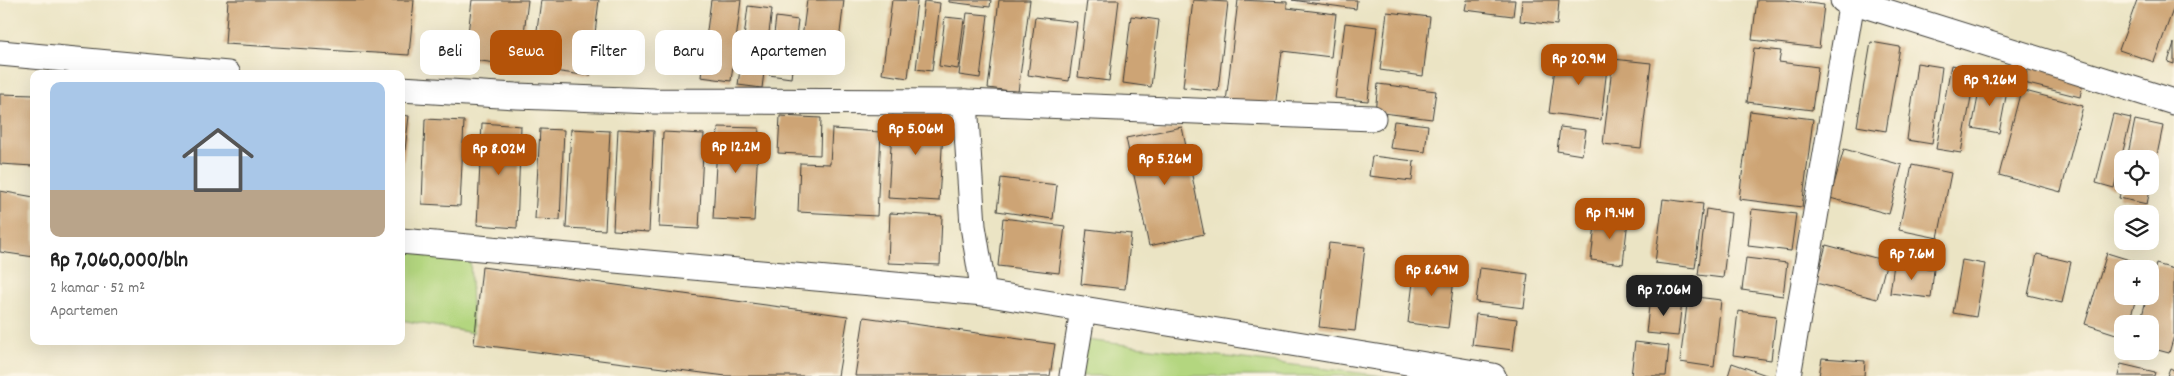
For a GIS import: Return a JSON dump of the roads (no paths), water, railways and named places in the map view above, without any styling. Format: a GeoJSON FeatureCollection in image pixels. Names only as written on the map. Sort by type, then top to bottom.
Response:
{"type":"FeatureCollection","features":[{"type":"Feature","properties":{"kind":"street"},"geometry":{"type":"LineString","coordinates":[[1788,376],[1847,1],[2174,102]]}},
{"type":"Feature","properties":{"kind":"street"},"geometry":{"type":"LineString","coordinates":[[0,53],[185,70]]}},
{"type":"Feature","properties":{"kind":"street"},"geometry":{"type":"LineString","coordinates":[[405,89],[516,96],[654,101],[965,102],[1373,118]]}},
{"type":"Feature","properties":{"kind":"street"},"geometry":{"type":"LineString","coordinates":[[965,102],[973,226],[984,293]]}},
{"type":"Feature","properties":{"kind":"street"},"geometry":{"type":"LineString","coordinates":[[405,241],[984,293],[1494,376]]}},
{"type":"Feature","properties":{"kind":"street"},"geometry":{"type":"LineString","coordinates":[[1072,376],[1083,310]]}}]}
